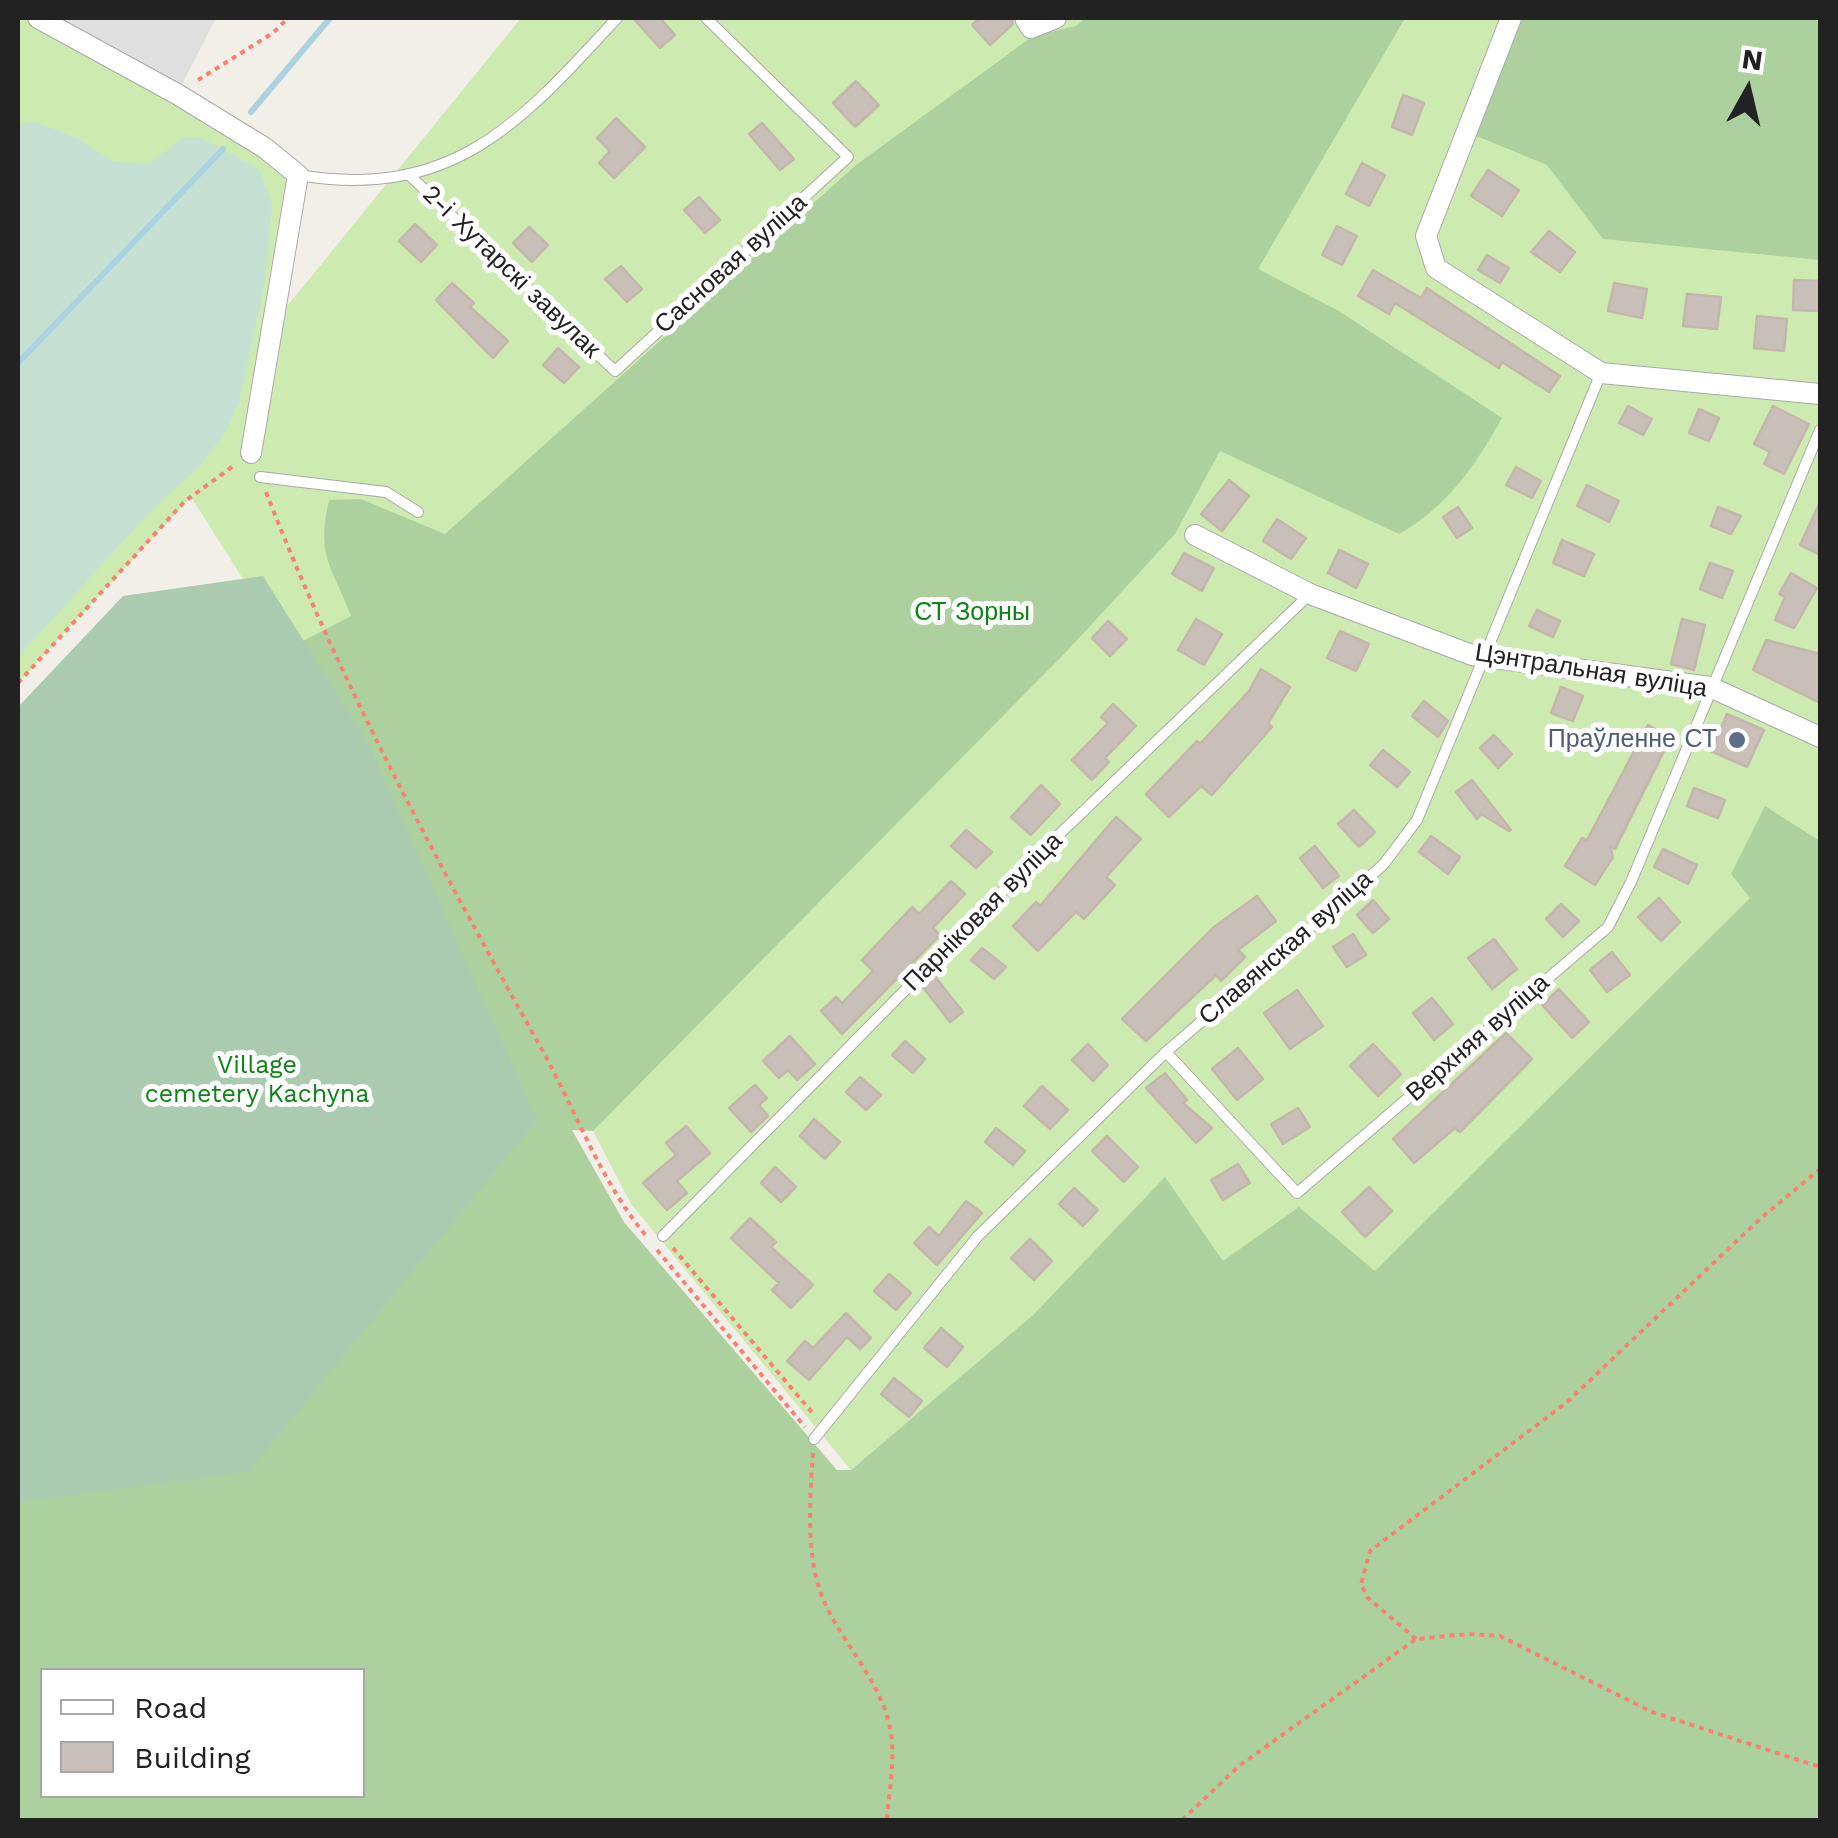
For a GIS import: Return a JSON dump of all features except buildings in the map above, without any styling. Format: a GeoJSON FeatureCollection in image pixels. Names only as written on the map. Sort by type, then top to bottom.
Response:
{"type":"FeatureCollection","features":[{"type":"Feature","properties":{"kind":"street"},"geometry":{"type":"LineString","coordinates":[[38,18],[177,94],[265,148],[298,176],[252,454]]}},
{"type":"Feature","properties":{"kind":"street"},"geometry":{"type":"LineString","coordinates":[[1028,23],[1056,18]]}},
{"type":"Feature","properties":{"kind":"street"},"geometry":{"type":"LineString","coordinates":[[1511,18],[1426,236],[1436,268],[1602,373],[1820,394]]}},
{"type":"Feature","properties":{"kind":"street","name":"Цэнтральная вуліца"},"geometry":{"type":"LineString","coordinates":[[1196,534],[1310,594],[1488,659],[1710,687],[1820,737]]}},
{"type":"Feature","properties":{"kind":"lane"},"geometry":{"type":"LineString","coordinates":[[298,176],[326,180],[408,174],[470,153],[510,128],[617,18]]}},
{"type":"Feature","properties":{"kind":"lane","name":"Сасновая вуліца"},"geometry":{"type":"LineString","coordinates":[[614,370],[848,157],[706,18]]}},
{"type":"Feature","properties":{"kind":"lane","name":"2-і Хутарскі завулак"},"geometry":{"type":"LineString","coordinates":[[408,174],[614,370]]}},
{"type":"Feature","properties":{"kind":"lane","name":"Славянская вуліца"},"geometry":{"type":"LineString","coordinates":[[814,1439],[978,1236],[1166,1052],[1383,865],[1418,820],[1488,659],[1602,373]]}},
{"type":"Feature","properties":{"kind":"lane"},"geometry":{"type":"LineString","coordinates":[[1710,687],[1820,430]]}},
{"type":"Feature","properties":{"kind":"lane"},"geometry":{"type":"LineString","coordinates":[[260,477],[386,492],[418,512]]}},
{"type":"Feature","properties":{"kind":"lane","name":"Парніковая вуліца"},"geometry":{"type":"LineString","coordinates":[[663,1236],[1046,847],[1310,594]]}},
{"type":"Feature","properties":{"kind":"lane","name":"Верхняя вуліца"},"geometry":{"type":"LineString","coordinates":[[1166,1052],[1297,1193],[1608,926],[1632,882],[1710,687]]}},
{"type":"Feature","properties":{"kind":"path"},"geometry":{"type":"LineString","coordinates":[[177,94],[272,33],[288,18]]}},
{"type":"Feature","properties":{"kind":"path"},"geometry":{"type":"LineString","coordinates":[[18,682],[184,502],[252,454]]}},
{"type":"Feature","properties":{"kind":"path"},"geometry":{"type":"LineString","coordinates":[[260,477],[345,675],[441,868],[566,1093],[622,1208],[814,1439],[813,1557],[821,1593],[878,1693],[890,1728],[893,1762],[888,1820]]}},
{"type":"Feature","properties":{"kind":"path"},"geometry":{"type":"LineString","coordinates":[[1416,1639],[1368,1598],[1361,1584],[1370,1551],[1566,1402],[1762,1218],[1820,1170]]}},
{"type":"Feature","properties":{"kind":"path"},"geometry":{"type":"LineString","coordinates":[[663,1236],[824,1426]]}},
{"type":"Feature","properties":{"kind":"path"},"geometry":{"type":"LineString","coordinates":[[678,1276],[688,1266]]}},
{"type":"Feature","properties":{"kind":"path"},"geometry":{"type":"LineString","coordinates":[[1182,1820],[1239,1766],[1416,1639],[1500,1636],[1652,1712],[1820,1768]]}},
{"type":"Feature","properties":{"kind":"shaded area"},"geometry":{"type":"Polygon","coordinates":[[[38,18],[216,18],[177,94],[38,18]]]}},
{"type":"Feature","properties":{"kind":"green space","name":"СТ Зорны"},"geometry":{"type":"Polygon","coordinates":[[[18,18],[38,18],[298,175],[276,320],[521,18],[1820,18],[1820,841],[1765,807],[1751,898],[1375,1272],[1223,1261],[1165,1178],[1034,1314],[851,1470],[631,1204],[593,1131],[191,497],[18,683],[18,18]]]}},
{"type":"Feature","properties":{"kind":"green space"},"geometry":{"type":"Polygon","coordinates":[[[1085,18],[1405,18],[1258,269],[1339,311],[1502,418],[1459,484],[1432,511],[1399,534],[1220,451],[1175,534],[1067,651],[593,1131],[572,1130],[624,1222],[837,1470],[851,1470],[1034,1314],[1165,1177],[1223,1261],[1299,1207],[1375,1271],[1750,898],[1731,874],[1765,806],[1820,841],[1820,1820],[18,1820],[18,732],[284,651],[351,616],[325,549],[329,500],[361,499],[445,534],[856,165],[1033,36],[1076,26],[1085,18]]]}},
{"type":"Feature","properties":{"kind":"green space"},"geometry":{"type":"Polygon","coordinates":[[[1523,18],[1820,18],[1820,260],[1603,239],[1547,165],[1474,135],[1523,18]]]}},
{"type":"Feature","properties":{"kind":"green space"},"geometry":{"type":"Polygon","coordinates":[[[35,122],[75,137],[114,162],[149,164],[183,138],[200,137],[259,169],[272,204],[265,281],[239,402],[225,433],[198,468],[155,506],[18,657],[18,124],[35,122]]]}},
{"type":"Feature","properties":{"kind":"green space","name":"Village cemetery Kachyna"},"geometry":{"type":"Polygon","coordinates":[[[263,576],[369,745],[537,1120],[248,1472],[18,1502],[18,707],[123,596],[263,576]]]}},
{"type":"Feature","properties":{"kind":"waterway"},"geometry":{"type":"LineString","coordinates":[[251,112],[330,18]]}},
{"type":"Feature","properties":{"kind":"waterway"},"geometry":{"type":"LineString","coordinates":[[18,363],[223,149]]}},
{"type":"Feature","properties":{"kind":"place","name":"Праўленне СТ"},"geometry":{"type":"Point","coordinates":[1737,740]}}]}
